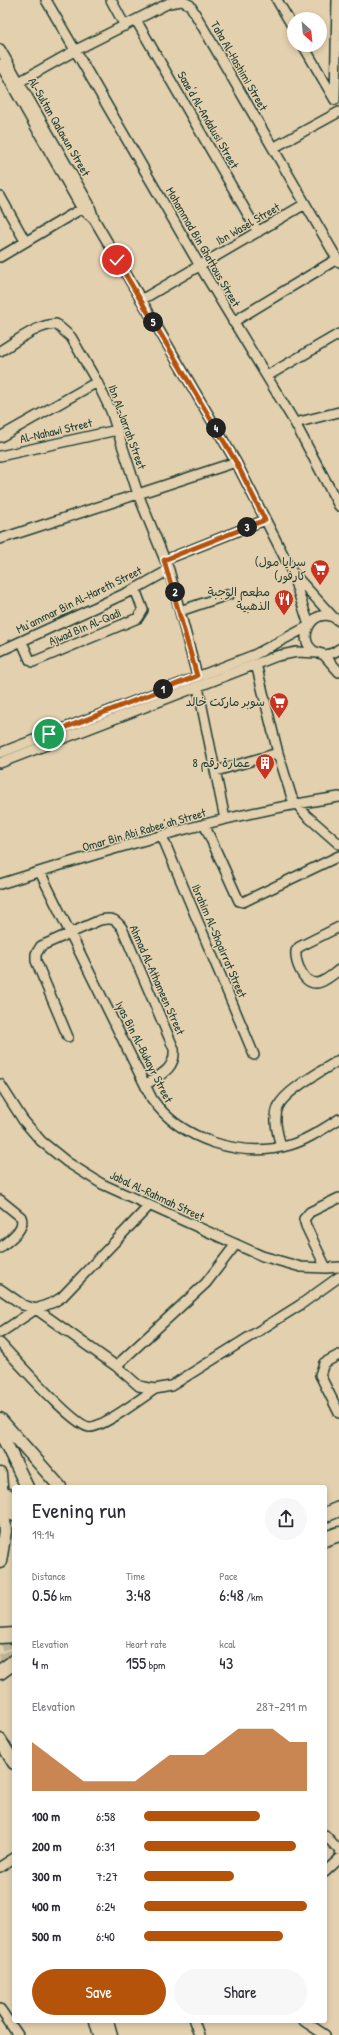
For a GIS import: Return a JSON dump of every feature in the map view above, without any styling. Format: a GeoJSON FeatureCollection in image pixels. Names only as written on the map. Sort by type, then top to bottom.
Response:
{"type":"FeatureCollection","features":[{"type":"Feature","properties":{"kind":"highway"},"geometry":{"type":"LineString","coordinates":[[327,1514],[339,1509]]}},
{"type":"Feature","properties":{"kind":"highway"},"geometry":{"type":"LineString","coordinates":[[327,1538],[339,1534]]}},
{"type":"Feature","properties":{"kind":"highway"},"geometry":{"type":"LineString","coordinates":[[0,1636],[12,1635]]}},
{"type":"Feature","properties":{"kind":"highway"},"geometry":{"type":"LineString","coordinates":[[0,1672],[12,1663]]}},
{"type":"Feature","properties":{"kind":"main road"},"geometry":{"type":"LineString","coordinates":[[0,1419],[58,1485]]}},
{"type":"Feature","properties":{"kind":"main road"},"geometry":{"type":"LineString","coordinates":[[0,1431],[26,1485]]}},
{"type":"Feature","properties":{"kind":"main road"},"geometry":{"type":"LineString","coordinates":[[0,1474],[12,1509]]}},
{"type":"Feature","properties":{"kind":"main road"},"geometry":{"type":"LineString","coordinates":[[0,1474],[5,1525],[3,1550],[0,1562]]}},
{"type":"Feature","properties":{"kind":"main road"},"geometry":{"type":"LineString","coordinates":[[1,1745],[12,1760]]}},
{"type":"Feature","properties":{"kind":"main road"},"geometry":{"type":"LineString","coordinates":[[97,2023],[100,2035]]}},
{"type":"Feature","properties":{"kind":"main road"},"geometry":{"type":"LineString","coordinates":[[108,2023],[111,2035]]}},
{"type":"Feature","properties":{"kind":"street","name":"Mohammad Bin Ghattous Street"},"geometry":{"type":"LineString","coordinates":[[46,0],[233,322],[336,492],[339,506]]}},
{"type":"Feature","properties":{"kind":"street"},"geometry":{"type":"LineString","coordinates":[[111,0],[125,26]]}},
{"type":"Feature","properties":{"kind":"street"},"geometry":{"type":"LineString","coordinates":[[277,0],[287,17]]}},
{"type":"Feature","properties":{"kind":"street"},"geometry":{"type":"LineString","coordinates":[[337,0],[337,104]]}},
{"type":"Feature","properties":{"kind":"street","name":"Taha Al-Hashimi Street"},"geometry":{"type":"LineString","coordinates":[[20,82],[76,50],[174,2],[182,1],[190,6],[338,261]]}},
{"type":"Feature","properties":{"kind":"street","name":"Saae'd Al-Andalusi Street"},"geometry":{"type":"LineString","coordinates":[[136,20],[258,232]]}},
{"type":"Feature","properties":{"kind":"street","name":"Al-Sultan Qalawun Street"},"geometry":{"type":"LineString","coordinates":[[0,49],[20,82],[85,207]]}},
{"type":"Feature","properties":{"kind":"street"},"geometry":{"type":"LineString","coordinates":[[307,52],[337,104]]}},
{"type":"Feature","properties":{"kind":"street","name":"Al-Sultan Qalawun Street"},"geometry":{"type":"LineString","coordinates":[[0,64],[85,207],[94,219],[236,462],[292,572],[308,626],[306,633],[308,645],[321,654],[339,672]]}},
{"type":"Feature","properties":{"kind":"street"},"geometry":{"type":"LineString","coordinates":[[273,148],[339,112]]}},
{"type":"Feature","properties":{"kind":"street"},"geometry":{"type":"LineString","coordinates":[[0,196],[25,241]]}},
{"type":"Feature","properties":{"kind":"street","name":"Ibn Wasel Street"},"geometry":{"type":"LineString","coordinates":[[141,300],[305,204]]}},
{"type":"Feature","properties":{"kind":"street"},"geometry":{"type":"LineString","coordinates":[[0,257],[85,207]]}},
{"type":"Feature","properties":{"kind":"street"},"geometry":{"type":"LineString","coordinates":[[233,322],[338,261]]}},
{"type":"Feature","properties":{"kind":"street","name":"Ibn Al-Jarrah Street"},"geometry":{"type":"LineString","coordinates":[[0,351],[40,327],[56,324],[71,337],[98,382],[104,395],[138,494],[168,570],[197,676]]}},
{"type":"Feature","properties":{"kind":"street"},"geometry":{"type":"LineString","coordinates":[[267,376],[339,334]]}},
{"type":"Feature","properties":{"kind":"street"},"geometry":{"type":"LineString","coordinates":[[0,437],[98,382]]}},
{"type":"Feature","properties":{"kind":"street"},"geometry":{"type":"LineString","coordinates":[[294,423],[339,412]]}},
{"type":"Feature","properties":{"kind":"street","name":"Al-Nahawi Street"},"geometry":{"type":"LineString","coordinates":[[0,456],[117,430]]}},
{"type":"Feature","properties":{"kind":"street"},"geometry":{"type":"LineString","coordinates":[[0,539],[236,462]]}},
{"type":"Feature","properties":{"kind":"street"},"geometry":{"type":"LineString","coordinates":[[164,560],[265,520]]}},
{"type":"Feature","properties":{"kind":"street","name":"Mu’ammar Bin Al-Hareth Street"},"geometry":{"type":"LineString","coordinates":[[0,651],[135,589],[168,570]]}},
{"type":"Feature","properties":{"kind":"street","name":"Al-Sultan Qalawun Street"},"geometry":{"type":"LineString","coordinates":[[292,572],[337,620]]}},
{"type":"Feature","properties":{"kind":"street","name":"Ajwad Bin Al-Qadi"},"geometry":{"type":"LineString","coordinates":[[22,642],[30,660],[33,662],[138,618],[143,610],[135,589]]}},
{"type":"Feature","properties":{"kind":"street"},"geometry":{"type":"LineString","coordinates":[[180,611],[230,594]]}},
{"type":"Feature","properties":{"kind":"street"},"geometry":{"type":"LineString","coordinates":[[0,753],[259,653],[308,626],[319,616],[337,620]]}},
{"type":"Feature","properties":{"kind":"street"},"geometry":{"type":"LineString","coordinates":[[0,763],[256,664],[286,654],[330,654],[339,649]]}},
{"type":"Feature","properties":{"kind":"street"},"geometry":{"type":"LineString","coordinates":[[256,664],[278,753],[295,803],[339,844]]}},
{"type":"Feature","properties":{"kind":"street"},"geometry":{"type":"LineString","coordinates":[[198,687],[226,819]]}},
{"type":"Feature","properties":{"kind":"street"},"geometry":{"type":"LineString","coordinates":[[216,771],[278,753]]}},
{"type":"Feature","properties":{"kind":"street","name":"Omar Bin Abi Rabee’ah Street"},"geometry":{"type":"LineString","coordinates":[[0,884],[204,824],[295,803],[339,797]]}},
{"type":"Feature","properties":{"kind":"street"},"geometry":{"type":"LineString","coordinates":[[204,824],[239,901],[243,902],[339,856]]}},
{"type":"Feature","properties":{"kind":"street","name":"Ibrahim Al-Shqairrat Street"},"geometry":{"type":"LineString","coordinates":[[162,836],[254,1055]]}},
{"type":"Feature","properties":{"kind":"street","name":"Iyas Bin Al-Bukayr Street"},"geometry":{"type":"LineString","coordinates":[[40,872],[145,1085],[161,1111],[173,1122],[188,1131],[233,1147],[252,1150],[281,1147],[300,1141],[339,1119]]}},
{"type":"Feature","properties":{"kind":"street","name":"Ahmad Al-Athameen Street"},"geometry":{"type":"LineString","coordinates":[[71,933],[110,918],[117,920],[122,928],[174,1049],[175,1058],[172,1065],[145,1085]]}},
{"type":"Feature","properties":{"kind":"street"},"geometry":{"type":"LineString","coordinates":[[339,927],[299,948],[296,951],[295,958],[304,976],[310,982],[322,982],[339,970]]}},
{"type":"Feature","properties":{"kind":"street"},"geometry":{"type":"LineString","coordinates":[[68,1037],[36,961],[36,954],[41,946],[71,933]]}},
{"type":"Feature","properties":{"kind":"street"},"geometry":{"type":"LineString","coordinates":[[281,1147],[276,1117],[278,1106],[292,1091],[339,1060]]}},
{"type":"Feature","properties":{"kind":"street","name":"Jabal Al-Rahmah Street"},"geometry":{"type":"LineString","coordinates":[[0,1084],[23,1120],[54,1152],[88,1176],[149,1206],[262,1256],[302,1267],[339,1267]]}},
{"type":"Feature","properties":{"kind":"street"},"geometry":{"type":"LineString","coordinates":[[326,1268],[304,1221],[305,1217],[310,1212],[339,1198]]}},
{"type":"Feature","properties":{"kind":"street"},"geometry":{"type":"LineString","coordinates":[[0,1200],[21,1217],[22,1221],[20,1229],[0,1248]]}},
{"type":"Feature","properties":{"kind":"street"},"geometry":{"type":"LineString","coordinates":[[0,1333],[36,1309],[62,1297],[149,1206]]}},
{"type":"Feature","properties":{"kind":"street"},"geometry":{"type":"LineString","coordinates":[[116,1366],[206,1283],[236,1244]]}},
{"type":"Feature","properties":{"kind":"street"},"geometry":{"type":"LineString","coordinates":[[0,1289],[23,1305],[36,1309],[116,1366],[139,1386],[155,1389],[171,1386],[300,1305],[339,1277]]}},
{"type":"Feature","properties":{"kind":"street"},"geometry":{"type":"LineString","coordinates":[[0,1343],[46,1393],[79,1423],[89,1427],[100,1426],[155,1389]]}},
{"type":"Feature","properties":{"kind":"street"},"geometry":{"type":"LineString","coordinates":[[339,1355],[324,1363],[320,1375],[339,1413]]}},
{"type":"Feature","properties":{"kind":"street"},"geometry":{"type":"LineString","coordinates":[[327,1837],[339,1850]]}},
{"type":"Feature","properties":{"kind":"street"},"geometry":{"type":"LineString","coordinates":[[0,1867],[12,1859]]}},
{"type":"Feature","properties":{"kind":"street"},"geometry":{"type":"LineString","coordinates":[[327,1870],[339,1859]]}},
{"type":"Feature","properties":{"kind":"street"},"geometry":{"type":"LineString","coordinates":[[0,2009],[18,2035]]}},
{"type":"Feature","properties":{"kind":"street"},"geometry":{"type":"LineString","coordinates":[[195,2023],[199,2035]]}},
{"type":"Feature","properties":{"kind":"street"},"geometry":{"type":"LineString","coordinates":[[307,2023],[325,2035]]}},
{"type":"Feature","properties":{"kind":"tunnel"},"geometry":{"type":"LineString","coordinates":[[0,1644],[12,1640]]}},
{"type":"Feature","properties":{"kind":"tunnel"},"geometry":{"type":"LineString","coordinates":[[0,1661],[12,1657]]}},
{"type":"Feature","properties":{"kind":"place","name":"(سرايا مول (كارفور"},"geometry":{"type":"Point","coordinates":[320,586]}},
{"type":"Feature","properties":{"kind":"place","name":"مطعم الوجبة الذهبية"},"geometry":{"type":"Point","coordinates":[284,616]}},
{"type":"Feature","properties":{"kind":"place","name":"سوبر ماركت خالد"},"geometry":{"type":"Point","coordinates":[279,719]}},
{"type":"Feature","properties":{"kind":"place","name":"عمارة رقم 8"},"geometry":{"type":"Point","coordinates":[265,780]}},
{"type":"Feature","properties":{"kind":"route"},"geometry":{"type":"LineString","coordinates":[[49,734],[197,676],[180,611],[164,560],[265,520],[236,462],[117,260]]}}]}
